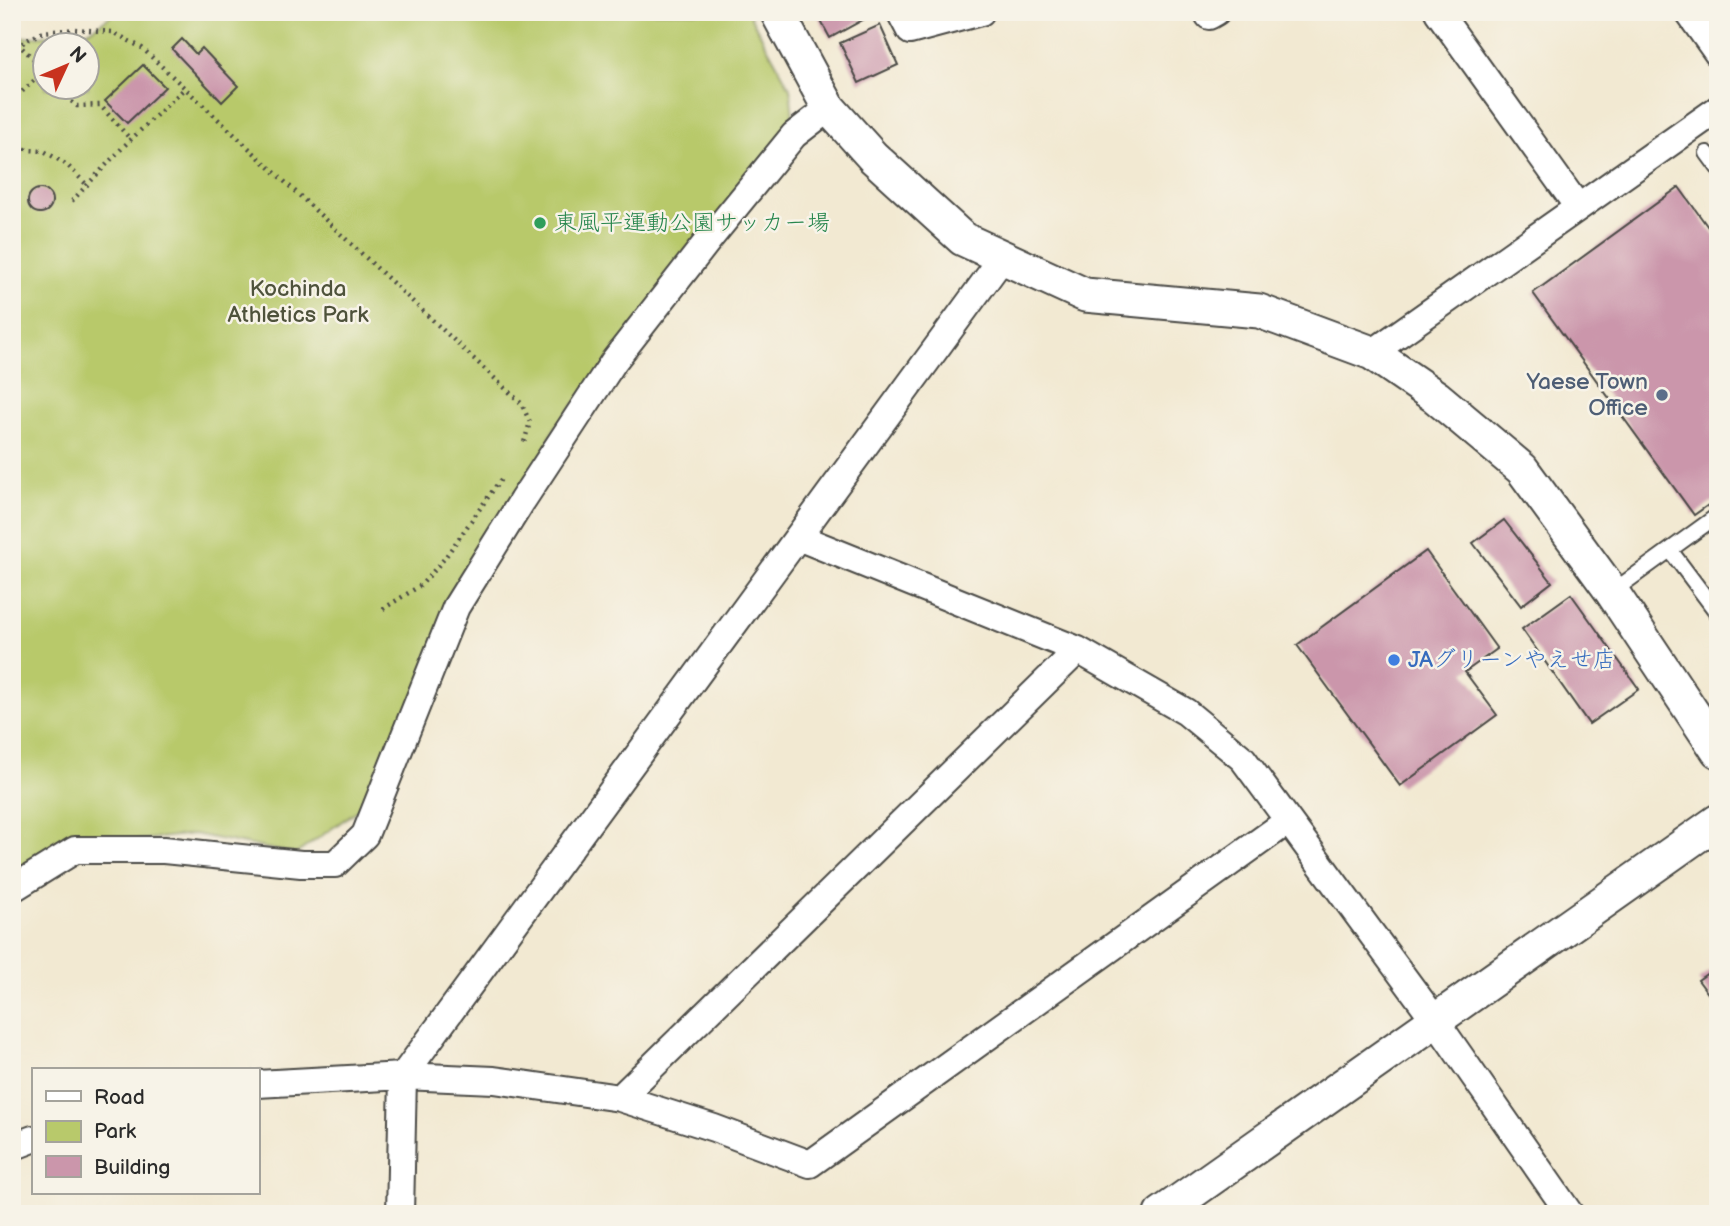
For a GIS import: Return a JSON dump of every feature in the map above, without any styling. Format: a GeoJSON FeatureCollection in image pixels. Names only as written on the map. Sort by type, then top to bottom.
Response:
{"type":"FeatureCollection","features":[{"type":"Feature","properties":{"kind":"street"},"geometry":{"type":"LineString","coordinates":[[776,12],[828,108],[873,157],[963,239],[1085,295],[1259,312],[1372,353],[1436,397],[1522,469],[1612,592],[1718,751]]}},
{"type":"Feature","properties":{"kind":"street"},"geometry":{"type":"LineString","coordinates":[[900,12],[911,31],[981,12]]}},
{"type":"Feature","properties":{"kind":"street"},"geometry":{"type":"LineString","coordinates":[[1209,12],[1209,16],[1216,12]]}},
{"type":"Feature","properties":{"kind":"street"},"geometry":{"type":"LineString","coordinates":[[1438,12],[1578,207]]}},
{"type":"Feature","properties":{"kind":"street"},"geometry":{"type":"LineString","coordinates":[[1688,12],[1718,54]]}},
{"type":"Feature","properties":{"kind":"street"},"geometry":{"type":"LineString","coordinates":[[12,889],[75,850],[164,849],[301,864],[335,864],[365,835],[456,607],[522,501],[614,360],[794,135],[828,108]]}},
{"type":"Feature","properties":{"kind":"street"},"geometry":{"type":"LineString","coordinates":[[1372,353],[1718,109]]}},
{"type":"Feature","properties":{"kind":"street"},"geometry":{"type":"LineString","coordinates":[[400,1214],[403,1076],[1003,257]]}},
{"type":"Feature","properties":{"kind":"street"},"geometry":{"type":"LineString","coordinates":[[798,537],[1079,650],[1186,712],[1243,759],[1435,1020],[1570,1214]]}},
{"type":"Feature","properties":{"kind":"street"},"geometry":{"type":"LineString","coordinates":[[620,1098],[1079,650]]}},
{"type":"Feature","properties":{"kind":"street"},"geometry":{"type":"LineString","coordinates":[[259,1084],[403,1076],[494,1080],[620,1098],[714,1128],[810,1164],[1288,821]]}},
{"type":"Feature","properties":{"kind":"street"},"geometry":{"type":"LineString","coordinates":[[1161,1214],[1718,821]]}},
{"type":"Feature","properties":{"kind":"street"},"geometry":{"type":"LineString","coordinates":[[12,1147],[32,1139]]}},
{"type":"Feature","properties":{"kind":"lane"},"geometry":{"type":"LineString","coordinates":[[1707,153],[1718,168]]}},
{"type":"Feature","properties":{"kind":"lane"},"geometry":{"type":"LineString","coordinates":[[1612,592],[1718,515]]}},
{"type":"Feature","properties":{"kind":"lane"},"geometry":{"type":"LineString","coordinates":[[1670,550],[1718,614]]}},
{"type":"Feature","properties":{"kind":"path"},"geometry":{"type":"LineString","coordinates":[[12,53],[43,33],[75,29],[113,32],[142,48],[521,403],[530,422],[523,447]]}},
{"type":"Feature","properties":{"kind":"path"},"geometry":{"type":"LineString","coordinates":[[20,46],[32,57]]}},
{"type":"Feature","properties":{"kind":"path"},"geometry":{"type":"LineString","coordinates":[[12,101],[32,82]]}},
{"type":"Feature","properties":{"kind":"path"},"geometry":{"type":"LineString","coordinates":[[72,201],[185,88]]}},
{"type":"Feature","properties":{"kind":"path"},"geometry":{"type":"LineString","coordinates":[[72,102],[77,106],[100,105],[131,140]]}},
{"type":"Feature","properties":{"kind":"path"},"geometry":{"type":"LineString","coordinates":[[12,143],[27,150],[44,151],[67,165],[87,185]]}},
{"type":"Feature","properties":{"kind":"path"},"geometry":{"type":"LineString","coordinates":[[383,609],[421,585],[444,559],[507,469]]}},
{"type":"Feature","properties":{"kind":"green space","name":"Kochinda Athletics Park"},"geometry":{"type":"Polygon","coordinates":[[[117,12],[748,12],[790,88],[795,136],[556,426],[366,804],[296,854],[194,834],[61,849],[12,885],[12,39],[32,37],[32,102],[102,102],[102,32],[78,32],[88,31],[117,12]]]}},
{"type":"Feature","properties":{"kind":"building"},"geometry":{"type":"Polygon","coordinates":[[[816,12],[870,12],[872,15],[830,38],[816,12]]]}},
{"type":"Feature","properties":{"kind":"building"},"geometry":{"type":"Polygon","coordinates":[[[880,25],[898,65],[859,83],[840,43],[880,25]]]}},
{"type":"Feature","properties":{"kind":"building"},"geometry":{"type":"Polygon","coordinates":[[[182,39],[196,54],[202,48],[238,86],[222,102],[172,49],[182,39]]]}},
{"type":"Feature","properties":{"kind":"building"},"geometry":{"type":"Polygon","coordinates":[[[143,65],[165,87],[127,123],[105,101],[143,65]]]}},
{"type":"Feature","properties":{"kind":"building","name":"Yaese Town Office"},"geometry":{"type":"Polygon","coordinates":[[[1679,187],[1718,241],[1718,498],[1694,515],[1533,293],[1679,187]]]}},
{"type":"Feature","properties":{"kind":"building"},"geometry":{"type":"Polygon","coordinates":[[[40,189],[48,193],[52,201],[48,209],[40,213],[32,209],[28,201],[32,193],[40,189]]]}},
{"type":"Feature","properties":{"kind":"building"},"geometry":{"type":"Polygon","coordinates":[[[1504,520],[1552,582],[1521,606],[1473,543],[1504,520]]]}},
{"type":"Feature","properties":{"kind":"building","name":"JAグリーンやえせ店"},"geometry":{"type":"Polygon","coordinates":[[[1426,551],[1497,649],[1465,672],[1497,715],[1400,786],[1297,645],[1426,551]]]}},
{"type":"Feature","properties":{"kind":"building"},"geometry":{"type":"Polygon","coordinates":[[[1571,594],[1639,689],[1589,724],[1522,629],[1571,594]]]}},
{"type":"Feature","properties":{"kind":"building"},"geometry":{"type":"Polygon","coordinates":[[[1718,966],[1718,1007],[1698,980],[1718,966]]]}},
{"type":"Feature","properties":{"kind":"place","name":"東風平運動公園サッカー場"},"geometry":{"type":"Point","coordinates":[540,223]}},
{"type":"Feature","properties":{"kind":"place","name":"Yaese Town Office"},"geometry":{"type":"Point","coordinates":[1662,395]}},
{"type":"Feature","properties":{"kind":"place","name":"JAグリーンやえせ店"},"geometry":{"type":"Point","coordinates":[1394,660]}}]}
